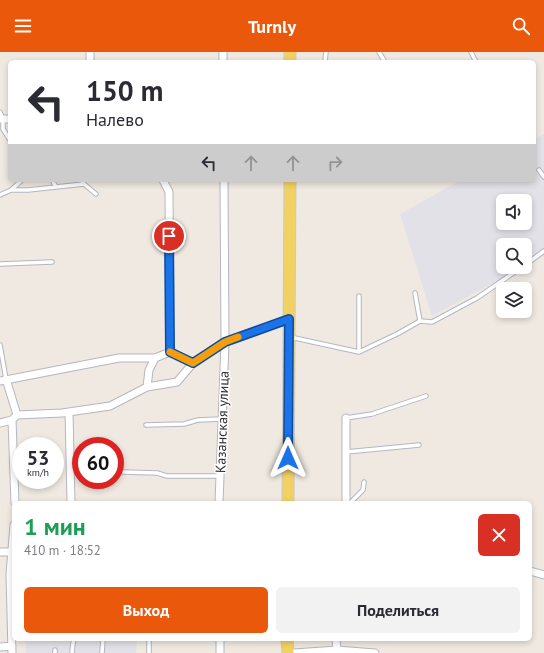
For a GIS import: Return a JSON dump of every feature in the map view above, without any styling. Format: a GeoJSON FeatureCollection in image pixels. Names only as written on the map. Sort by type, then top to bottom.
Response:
{"type":"FeatureCollection","features":[{"type":"Feature","properties":{"kind":"main road"},"geometry":{"type":"LineString","coordinates":[[288,501],[290,182]]}},
{"type":"Feature","properties":{"kind":"main road"},"geometry":{"type":"LineString","coordinates":[[287,641],[288,653]]}},
{"type":"Feature","properties":{"kind":"street"},"geometry":{"type":"LineString","coordinates":[[164,182],[169,192],[170,352]]}},
{"type":"Feature","properties":{"kind":"street","name":"Казанская улица"},"geometry":{"type":"LineString","coordinates":[[219,501],[225,342],[224,182]]}},
{"type":"Feature","properties":{"kind":"street"},"geometry":{"type":"LineString","coordinates":[[0,423],[14,418],[110,406],[148,387],[177,382],[193,363],[225,342],[289,319]]}},
{"type":"Feature","properties":{"kind":"street"},"geometry":{"type":"LineString","coordinates":[[15,501],[14,418],[3,380],[119,358],[156,358],[170,352],[193,363]]}},
{"type":"Feature","properties":{"kind":"street"},"geometry":{"type":"LineString","coordinates":[[148,387],[149,370],[156,358]]}},
{"type":"Feature","properties":{"kind":"street"},"geometry":{"type":"LineString","coordinates":[[69,412],[71,501]]}},
{"type":"Feature","properties":{"kind":"street"},"geometry":{"type":"LineString","coordinates":[[346,418],[346,501]]}},
{"type":"Feature","properties":{"kind":"street"},"geometry":{"type":"LineString","coordinates":[[0,552],[12,552],[10,574],[12,650],[0,647]]}},
{"type":"Feature","properties":{"kind":"street"},"geometry":{"type":"LineString","coordinates":[[532,572],[544,575]]}},
{"type":"Feature","properties":{"kind":"street"},"geometry":{"type":"LineString","coordinates":[[220,641],[220,653]]}},
{"type":"Feature","properties":{"kind":"street"},"geometry":{"type":"LineString","coordinates":[[336,641],[337,651]]}},
{"type":"Feature","properties":{"kind":"street"},"geometry":{"type":"LineString","coordinates":[[294,653],[337,651],[376,653]]}},
{"type":"Feature","properties":{"kind":"lane"},"geometry":{"type":"LineString","coordinates":[[3,117],[3,129],[8,137]]}},
{"type":"Feature","properties":{"kind":"lane"},"geometry":{"type":"LineString","coordinates":[[539,170],[544,178]]}},
{"type":"Feature","properties":{"kind":"lane"},"geometry":{"type":"LineString","coordinates":[[0,195],[11,190],[20,182]]}},
{"type":"Feature","properties":{"kind":"lane"},"geometry":{"type":"LineString","coordinates":[[53,182],[56,187]]}},
{"type":"Feature","properties":{"kind":"lane"},"geometry":{"type":"LineString","coordinates":[[11,190],[56,187],[82,182],[96,194]]}},
{"type":"Feature","properties":{"kind":"lane"},"geometry":{"type":"LineString","coordinates":[[532,260],[544,251]]}},
{"type":"Feature","properties":{"kind":"lane"},"geometry":{"type":"LineString","coordinates":[[0,264],[52,262]]}},
{"type":"Feature","properties":{"kind":"lane"},"geometry":{"type":"LineString","coordinates":[[289,337],[359,352],[420,321],[432,322],[477,298],[512,274]]}},
{"type":"Feature","properties":{"kind":"lane"},"geometry":{"type":"LineString","coordinates":[[415,293],[420,321]]}},
{"type":"Feature","properties":{"kind":"lane"},"geometry":{"type":"LineString","coordinates":[[359,296],[359,352]]}},
{"type":"Feature","properties":{"kind":"lane"},"geometry":{"type":"LineString","coordinates":[[0,346],[3,380]]}},
{"type":"Feature","properties":{"kind":"lane"},"geometry":{"type":"LineString","coordinates":[[346,418],[372,414],[426,396]]}},
{"type":"Feature","properties":{"kind":"lane"},"geometry":{"type":"LineString","coordinates":[[146,425],[184,424],[198,420],[222,419]]}},
{"type":"Feature","properties":{"kind":"lane"},"geometry":{"type":"LineString","coordinates":[[346,452],[419,446]]}},
{"type":"Feature","properties":{"kind":"lane"},"geometry":{"type":"LineString","coordinates":[[124,472],[157,473],[167,476],[219,476]]}},
{"type":"Feature","properties":{"kind":"lane"},"geometry":{"type":"LineString","coordinates":[[352,501],[362,490],[364,482]]}},
{"type":"Feature","properties":{"kind":"lane"},"geometry":{"type":"LineString","coordinates":[[72,653],[73,641]]}},
{"type":"Feature","properties":{"kind":"lane"},"geometry":{"type":"LineString","coordinates":[[102,653],[103,641]]}},
{"type":"Feature","properties":{"kind":"lane"},"geometry":{"type":"LineString","coordinates":[[149,641],[149,653]]}},
{"type":"Feature","properties":{"kind":"shaded area"},"geometry":{"type":"Polygon","coordinates":[[[544,134],[544,256],[532,262],[532,238],[496,238],[496,274],[510,274],[432,316],[400,214],[457,182],[536,182],[536,139],[544,134]]]}},
{"type":"Feature","properties":{"kind":"shaded area"},"geometry":{"type":"Polygon","coordinates":[[[26,641],[137,641],[136,653],[26,653],[26,641]]]}},
{"type":"Feature","properties":{"kind":"slow traffic"},"geometry":{"type":"LineString","coordinates":[[170,352],[193,363],[225,342],[238,337]]}},
{"type":"Feature","properties":{"kind":"route"},"geometry":{"type":"LineString","coordinates":[[169,236],[170,352],[193,363],[225,342],[289,319],[288,458]]}}]}
